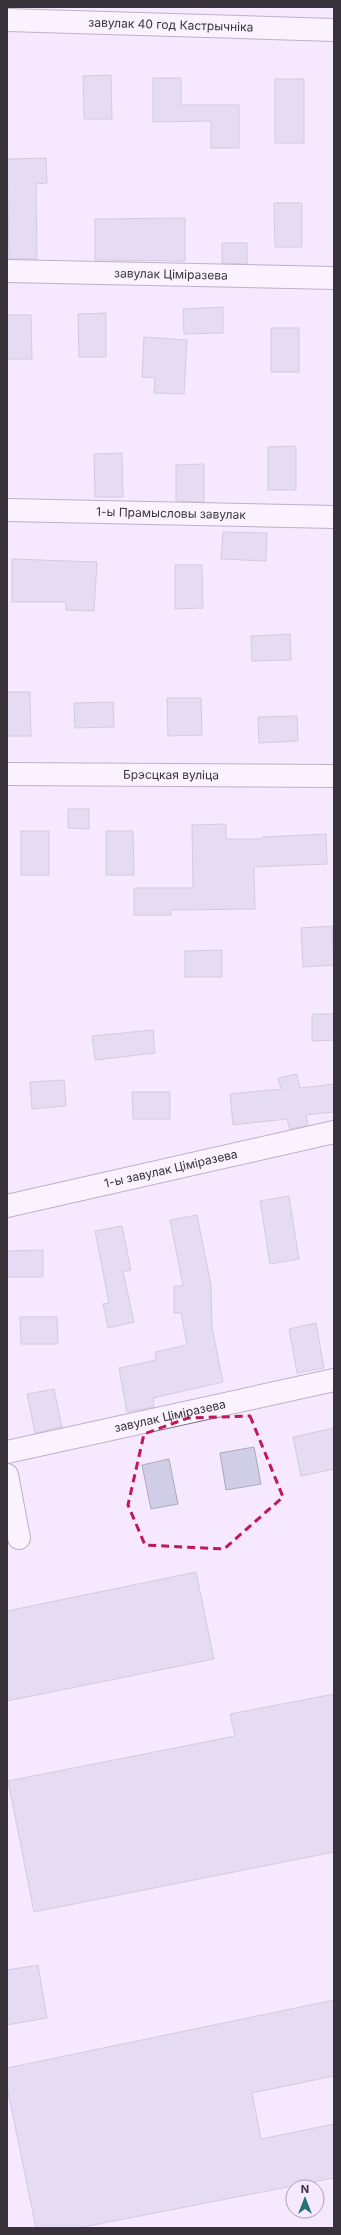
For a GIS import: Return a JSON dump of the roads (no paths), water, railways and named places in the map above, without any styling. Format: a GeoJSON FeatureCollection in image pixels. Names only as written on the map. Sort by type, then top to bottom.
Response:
{"type":"FeatureCollection","features":[{"type":"Feature","properties":{"kind":"street","name":"завулак 40 год Кастрычніка"},"geometry":{"type":"LineString","coordinates":[[7,20],[334,30]]}},
{"type":"Feature","properties":{"kind":"street","name":"завулак Ціміразева"},"geometry":{"type":"LineString","coordinates":[[7,270],[334,278]]}},
{"type":"Feature","properties":{"kind":"street","name":"1-ы Прамысловы завулак"},"geometry":{"type":"LineString","coordinates":[[7,510],[334,516]]}},
{"type":"Feature","properties":{"kind":"street","name":"Брэсцкая вуліца"},"geometry":{"type":"LineString","coordinates":[[7,774],[334,776]]}},
{"type":"Feature","properties":{"kind":"street","name":"1-ы завулак Ціміразева"},"geometry":{"type":"LineString","coordinates":[[7,1206],[334,1132]]}},
{"type":"Feature","properties":{"kind":"street","name":"завулак Ціміразева"},"geometry":{"type":"LineString","coordinates":[[7,1452],[334,1380]]}},
{"type":"Feature","properties":{"kind":"street"},"geometry":{"type":"LineString","coordinates":[[7,1476],[19,1538]]}}]}
